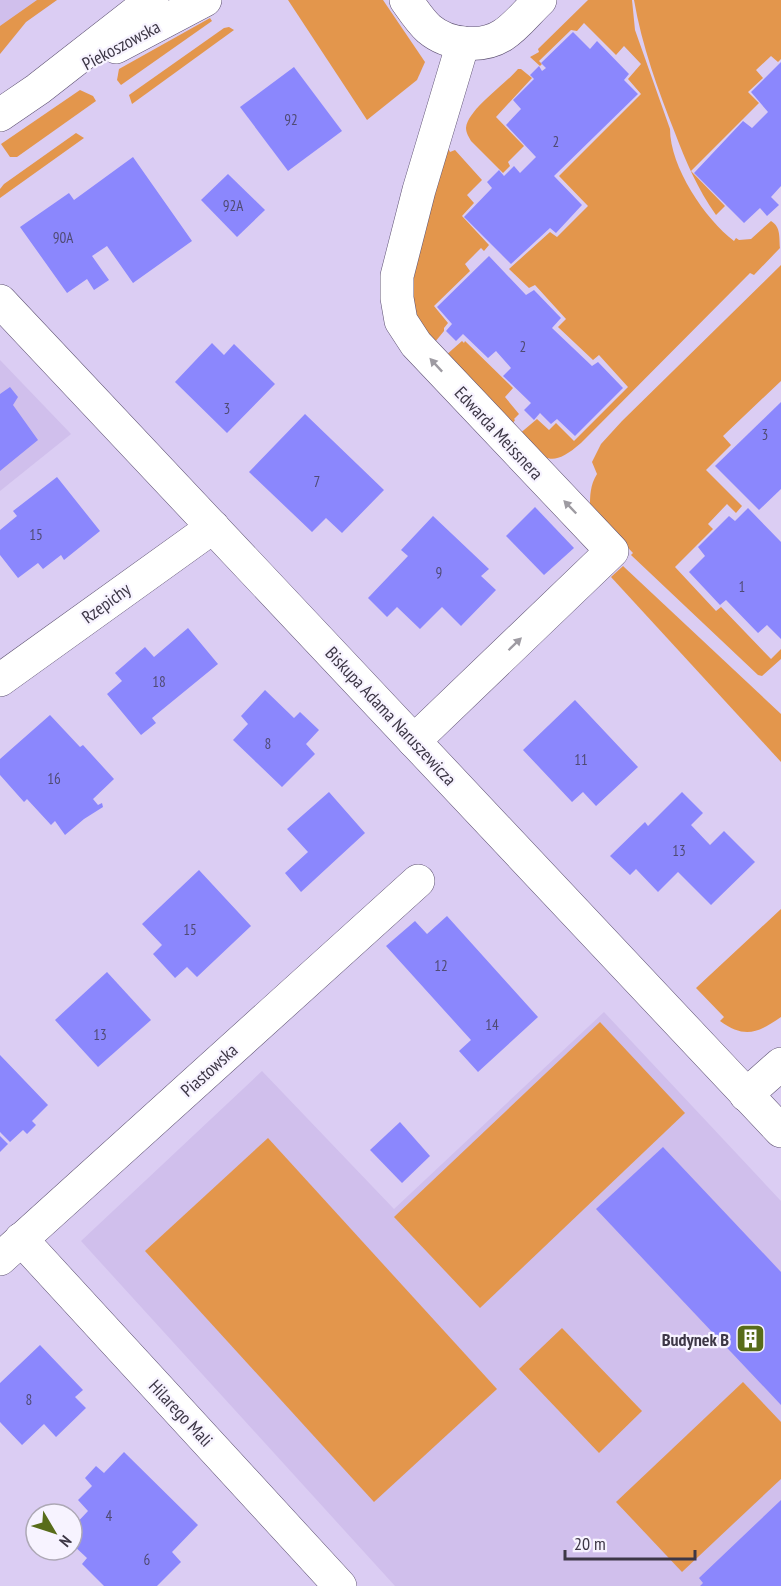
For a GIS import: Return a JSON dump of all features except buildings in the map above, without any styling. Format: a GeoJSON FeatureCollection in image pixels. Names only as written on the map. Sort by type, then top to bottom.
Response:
{"type":"FeatureCollection","features":[{"type":"Feature","properties":{"kind":"street","name":"Piekoszowska"},"geometry":{"type":"LineString","coordinates":[[0,115],[38,89],[152,0]]}},
{"type":"Feature","properties":{"kind":"street","name":"Piekoszowska"},"geometry":{"type":"LineString","coordinates":[[38,89],[205,0]]}},
{"type":"Feature","properties":{"kind":"street"},"geometry":{"type":"LineString","coordinates":[[406,0],[431,30],[450,40],[482,43],[495,40],[505,34],[540,0]]}},
{"type":"Feature","properties":{"kind":"street","name":"Edwarda Meissnera"},"geometry":{"type":"LineString","coordinates":[[414,741],[612,551],[416,344],[401,321],[397,298],[397,276],[463,42]]}},
{"type":"Feature","properties":{"kind":"street","name":"Biskupa Adama Naruszewicza"},"geometry":{"type":"LineString","coordinates":[[0,301],[781,1131]]}},
{"type":"Feature","properties":{"kind":"street","name":"Rzepichy"},"geometry":{"type":"LineString","coordinates":[[0,680],[213,527]]}},
{"type":"Feature","properties":{"kind":"street","name":"Piastowska"},"geometry":{"type":"LineString","coordinates":[[11,1249],[418,881]]}},
{"type":"Feature","properties":{"kind":"street"},"geometry":{"type":"LineString","coordinates":[[746,1095],[781,1064]]}},
{"type":"Feature","properties":{"kind":"street","name":"Hilarego Mali"},"geometry":{"type":"LineString","coordinates":[[11,1249],[340,1586]]}},
{"type":"Feature","properties":{"kind":"shaded area"},"geometry":{"type":"Polygon","coordinates":[[[0,0],[57,0],[26,22],[0,54],[0,0]]]}},
{"type":"Feature","properties":{"kind":"shaded area"},"geometry":{"type":"Polygon","coordinates":[[[37,0],[57,0],[26,22],[0,54],[0,26],[37,0]]]}},
{"type":"Feature","properties":{"kind":"shaded area"},"geometry":{"type":"Polygon","coordinates":[[[288,0],[383,0],[425,62],[417,80],[367,120],[288,0]]]}},
{"type":"Feature","properties":{"kind":"shaded area"},"geometry":{"type":"Polygon","coordinates":[[[588,0],[632,0],[635,30],[670,129],[676,159],[701,206],[734,241],[736,238],[751,239],[771,221],[778,229],[780,248],[754,275],[750,273],[581,443],[562,457],[554,459],[541,455],[518,435],[537,419],[549,430],[556,423],[574,441],[628,387],[599,355],[593,360],[558,327],[566,319],[535,285],[529,288],[509,269],[550,232],[557,237],[588,206],[559,176],[641,94],[628,79],[641,64],[624,46],[616,55],[584,23],[577,31],[571,30],[539,61],[542,64],[540,66],[530,57],[539,52],[538,49],[588,0]]]}},
{"type":"Feature","properties":{"kind":"shaded area"},"geometry":{"type":"Polygon","coordinates":[[[634,0],[781,0],[781,59],[778,62],[771,56],[756,70],[763,78],[748,92],[759,103],[691,171],[725,206],[716,215],[692,175],[683,154],[646,51],[634,0]]]}},
{"type":"Feature","properties":{"kind":"shaded area"},"geometry":{"type":"Polygon","coordinates":[[[210,18],[212,21],[121,85],[117,80],[119,69],[210,18]]]}},
{"type":"Feature","properties":{"kind":"shaded area"},"geometry":{"type":"Polygon","coordinates":[[[229,27],[234,30],[132,104],[129,95],[224,28],[229,27]]]}},
{"type":"Feature","properties":{"kind":"shaded area"},"geometry":{"type":"Polygon","coordinates":[[[518,69],[532,78],[496,117],[524,146],[508,162],[510,166],[503,173],[471,141],[466,128],[468,121],[480,105],[518,69]]]}},
{"type":"Feature","properties":{"kind":"shaded area"},"geometry":{"type":"Polygon","coordinates":[[[80,90],[93,96],[96,101],[17,157],[10,157],[1,144],[80,90]]]}},
{"type":"Feature","properties":{"kind":"shaded area"},"geometry":{"type":"Polygon","coordinates":[[[76,133],[84,138],[0,198],[0,189],[4,184],[76,133]]]}},
{"type":"Feature","properties":{"kind":"shaded area"},"geometry":{"type":"Polygon","coordinates":[[[448,148],[450,152],[455,150],[482,180],[467,195],[474,203],[462,216],[489,245],[484,251],[481,248],[465,264],[470,271],[434,306],[448,323],[435,342],[415,311],[414,276],[423,230],[448,148]]]}},
{"type":"Feature","properties":{"kind":"shaded area"},"geometry":{"type":"Polygon","coordinates":[[[781,265],[781,381],[723,436],[731,445],[706,470],[742,506],[736,513],[727,504],[708,524],[713,529],[675,567],[716,611],[721,607],[771,659],[781,649],[781,659],[762,676],[758,675],[631,555],[633,553],[590,508],[590,499],[597,474],[592,462],[601,444],[781,265]]]}},
{"type":"Feature","properties":{"kind":"shaded area"},"geometry":{"type":"Polygon","coordinates":[[[462,341],[464,343],[465,341],[513,388],[505,397],[519,414],[511,426],[445,356],[462,341]]]}},
{"type":"Feature","properties":{"kind":"shaded area"},"geometry":{"type":"Polygon","coordinates":[[[0,360],[71,434],[0,491],[0,360]]]}},
{"type":"Feature","properties":{"kind":"shaded area"},"geometry":{"type":"Polygon","coordinates":[[[623,566],[781,714],[781,762],[611,577],[623,566]]]}},
{"type":"Feature","properties":{"kind":"shaded area"},"geometry":{"type":"Polygon","coordinates":[[[781,909],[781,1017],[751,1032],[729,1027],[720,1021],[724,1017],[696,988],[781,909]]]}},
{"type":"Feature","properties":{"kind":"shaded area"},"geometry":{"type":"Polygon","coordinates":[[[604,1012],[781,1201],[781,1586],[395,1586],[81,1241],[262,1071],[394,1209],[604,1012]]]}},
{"type":"Feature","properties":{"kind":"shaded area"},"geometry":{"type":"Polygon","coordinates":[[[600,1022],[685,1113],[480,1308],[394,1217],[600,1022]]]}},
{"type":"Feature","properties":{"kind":"shaded area"},"geometry":{"type":"Polygon","coordinates":[[[268,1138],[497,1389],[374,1502],[145,1251],[268,1138]]]}},
{"type":"Feature","properties":{"kind":"shaded area"},"geometry":{"type":"Polygon","coordinates":[[[562,1328],[642,1411],[599,1453],[519,1369],[562,1328]]]}},
{"type":"Feature","properties":{"kind":"shaded area"},"geometry":{"type":"Polygon","coordinates":[[[743,1382],[781,1422],[781,1479],[682,1572],[616,1502],[743,1382]]]}},
{"type":"Feature","properties":{"kind":"place","name":"Budynek B"},"geometry":{"type":"Point","coordinates":[750,1339]}}]}
